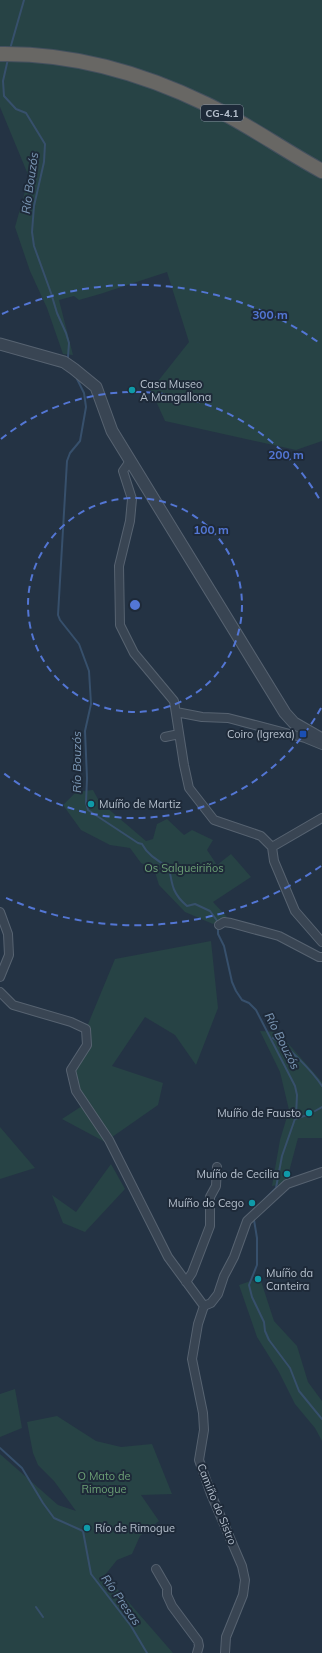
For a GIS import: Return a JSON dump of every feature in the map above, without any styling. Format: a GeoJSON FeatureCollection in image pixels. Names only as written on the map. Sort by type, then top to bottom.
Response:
{"type":"FeatureCollection","features":[{"type":"Feature","properties":{"kind":"highway","name":"CG-4.1"},"geometry":{"type":"LineString","coordinates":[[0,54],[68,59],[116,69],[160,84],[207,104],[322,171]]}},
{"type":"Feature","properties":{"kind":"street"},"geometry":{"type":"LineString","coordinates":[[0,344],[64,362],[96,387],[112,431],[285,713],[294,723],[322,739]]}},
{"type":"Feature","properties":{"kind":"street"},"geometry":{"type":"LineString","coordinates":[[130,461],[123,471],[132,499],[130,521],[119,566],[120,626],[134,653],[174,701],[189,788],[214,820],[261,836],[272,847],[274,861],[295,911],[322,942]]}},
{"type":"Feature","properties":{"kind":"street"},"geometry":{"type":"LineString","coordinates":[[176,712],[202,717],[228,718],[305,738],[322,745]]}},
{"type":"Feature","properties":{"kind":"street"},"geometry":{"type":"LineString","coordinates":[[165,738],[179,734]]}},
{"type":"Feature","properties":{"kind":"street"},"geometry":{"type":"LineString","coordinates":[[272,847],[322,818]]}},
{"type":"Feature","properties":{"kind":"street"},"geometry":{"type":"LineString","coordinates":[[0,912],[8,934],[9,955],[0,976]]}},
{"type":"Feature","properties":{"kind":"street"},"geometry":{"type":"LineString","coordinates":[[219,925],[224,922],[231,923],[278,936],[319,957],[322,957]]}},
{"type":"Feature","properties":{"kind":"street"},"geometry":{"type":"LineString","coordinates":[[0,992],[13,1005],[72,1022],[86,1029],[87,1045],[71,1070],[76,1091],[109,1140],[168,1257],[204,1306],[211,1303],[218,1294],[240,1243],[247,1221],[287,1184],[322,1172]]}},
{"type":"Feature","properties":{"kind":"street"},"geometry":{"type":"LineString","coordinates":[[186,1282],[192,1273],[210,1226],[210,1197],[216,1186],[217,1166]]}},
{"type":"Feature","properties":{"kind":"street","name":"Camiño do Sistro"},"geometry":{"type":"LineString","coordinates":[[204,1306],[198,1324],[192,1359],[203,1413],[204,1430],[199,1460],[211,1494],[242,1566],[245,1580],[243,1595],[226,1637],[226,1653]]}},
{"type":"Feature","properties":{"kind":"street"},"geometry":{"type":"LineString","coordinates":[[156,1569],[167,1588],[167,1595],[172,1606],[198,1641],[199,1646],[197,1653]]}},
{"type":"Feature","properties":{"kind":"green space"},"geometry":{"type":"Polygon","coordinates":[[[0,0],[322,0],[322,441],[296,450],[165,421],[151,390],[189,342],[167,272],[79,300],[74,296],[59,300],[73,355],[63,354],[47,308],[30,271],[15,227],[29,177],[0,107],[0,0]]]}},
{"type":"Feature","properties":{"kind":"green space","name":"Os Salgueiriños"},"geometry":{"type":"Polygon","coordinates":[[[93,790],[99,801],[146,841],[153,839],[157,824],[167,819],[184,835],[192,830],[213,840],[207,850],[217,865],[231,854],[251,877],[213,902],[227,917],[213,924],[185,912],[159,885],[154,869],[141,863],[130,848],[110,845],[81,830],[63,805],[76,792],[93,790]]]}},
{"type":"Feature","properties":{"kind":"green space"},"geometry":{"type":"Polygon","coordinates":[[[211,941],[218,1008],[196,1065],[175,1035],[145,1017],[112,1066],[163,1083],[158,1105],[105,1142],[62,1119],[85,1104],[71,1070],[87,1045],[86,1029],[115,959],[211,941]]]}},
{"type":"Feature","properties":{"kind":"green space"},"geometry":{"type":"Polygon","coordinates":[[[260,1031],[278,1032],[322,1082],[322,1138],[298,1138],[286,1183],[272,1186],[280,1140],[289,1110],[280,1072],[260,1031]]]}},
{"type":"Feature","properties":{"kind":"green space"},"geometry":{"type":"Polygon","coordinates":[[[0,1127],[35,1168],[0,1179],[0,1127]]]}},
{"type":"Feature","properties":{"kind":"green space"},"geometry":{"type":"Polygon","coordinates":[[[111,1164],[125,1189],[85,1232],[63,1223],[52,1195],[76,1212],[111,1164]]]}},
{"type":"Feature","properties":{"kind":"green space"},"geometry":{"type":"Polygon","coordinates":[[[260,1278],[274,1321],[297,1346],[308,1382],[322,1401],[322,1441],[315,1428],[295,1404],[279,1372],[257,1337],[239,1285],[260,1278]]]}},
{"type":"Feature","properties":{"kind":"green space"},"geometry":{"type":"Polygon","coordinates":[[[15,1389],[22,1428],[0,1437],[0,1394],[15,1389]]]}},
{"type":"Feature","properties":{"kind":"green space","name":"O Mato de Rimogue"},"geometry":{"type":"Polygon","coordinates":[[[57,1416],[96,1441],[121,1447],[152,1444],[172,1494],[141,1495],[159,1521],[140,1536],[132,1554],[117,1560],[105,1575],[173,1653],[0,1653],[0,1454],[58,1505],[76,1511],[54,1481],[38,1465],[33,1453],[27,1422],[57,1416]]]}},
{"type":"Feature","properties":{"kind":"waterway","name":"Río Bouzós"},"geometry":{"type":"LineString","coordinates":[[10,49],[24,0]]}},
{"type":"Feature","properties":{"kind":"waterway","name":"Río Bouzós"},"geometry":{"type":"LineString","coordinates":[[8,59],[3,81],[4,96],[16,109],[26,113],[45,144],[44,162],[34,206],[32,232],[34,246],[69,343],[68,357]]}},
{"type":"Feature","properties":{"kind":"waterway","name":"Río Bouzós"},"geometry":{"type":"LineString","coordinates":[[77,379],[84,393],[86,407],[80,441],[70,453],[67,461],[58,615],[60,620],[79,644],[89,671],[91,704],[85,731],[87,778],[86,803],[88,810],[138,843],[142,844],[147,851],[161,863],[169,867],[174,889],[182,902],[187,906],[195,904],[210,911],[218,922]]}},
{"type":"Feature","properties":{"kind":"waterway","name":"Río Bouzós"},"geometry":{"type":"LineString","coordinates":[[218,926],[218,934],[224,946],[232,982],[236,991],[242,1000],[249,1003],[256,1010],[295,1086],[297,1095],[296,1116],[282,1156],[276,1188],[264,1200]]}},
{"type":"Feature","properties":{"kind":"waterway"},"geometry":{"type":"LineString","coordinates":[[273,1038],[279,1041],[299,1059],[322,1086]]}},
{"type":"Feature","properties":{"kind":"waterway"},"geometry":{"type":"LineString","coordinates":[[315,1111],[322,1107]]}},
{"type":"Feature","properties":{"kind":"waterway"},"geometry":{"type":"LineString","coordinates":[[295,1119],[307,1115]]}},
{"type":"Feature","properties":{"kind":"waterway","name":"Río Bouzós"},"geometry":{"type":"LineString","coordinates":[[254,1220],[257,1238],[257,1265],[249,1285],[252,1297],[264,1322],[265,1331],[269,1340],[290,1368],[299,1391],[322,1419]]}},
{"type":"Feature","properties":{"kind":"waterway","name":"Río Presas"},"geometry":{"type":"LineString","coordinates":[[0,1448],[22,1468],[54,1518],[83,1531],[91,1574],[131,1626],[147,1653]]}},
{"type":"Feature","properties":{"kind":"waterway"},"geometry":{"type":"LineString","coordinates":[[36,1607],[43,1617]]}},
{"type":"Feature","properties":{"kind":"place","name":"Casa Museo A Mangallona"},"geometry":{"type":"Point","coordinates":[132,390]}},
{"type":"Feature","properties":{"kind":"place","name":"Coiro (Igrexa)"},"geometry":{"type":"Point","coordinates":[303,734]}},
{"type":"Feature","properties":{"kind":"place","name":"Muíño de Martiz"},"geometry":{"type":"Point","coordinates":[91,804]}},
{"type":"Feature","properties":{"kind":"place","name":"Muíño de Fausto"},"geometry":{"type":"Point","coordinates":[309,1113]}},
{"type":"Feature","properties":{"kind":"place","name":"Muíño de Cecilia"},"geometry":{"type":"Point","coordinates":[287,1174]}},
{"type":"Feature","properties":{"kind":"place","name":"Muíño do Cego"},"geometry":{"type":"Point","coordinates":[252,1203]}},
{"type":"Feature","properties":{"kind":"place","name":"Muíño da Canteira"},"geometry":{"type":"Point","coordinates":[258,1279]}},
{"type":"Feature","properties":{"kind":"place","name":"Río de Rimogue"},"geometry":{"type":"Point","coordinates":[87,1528]}}]}
